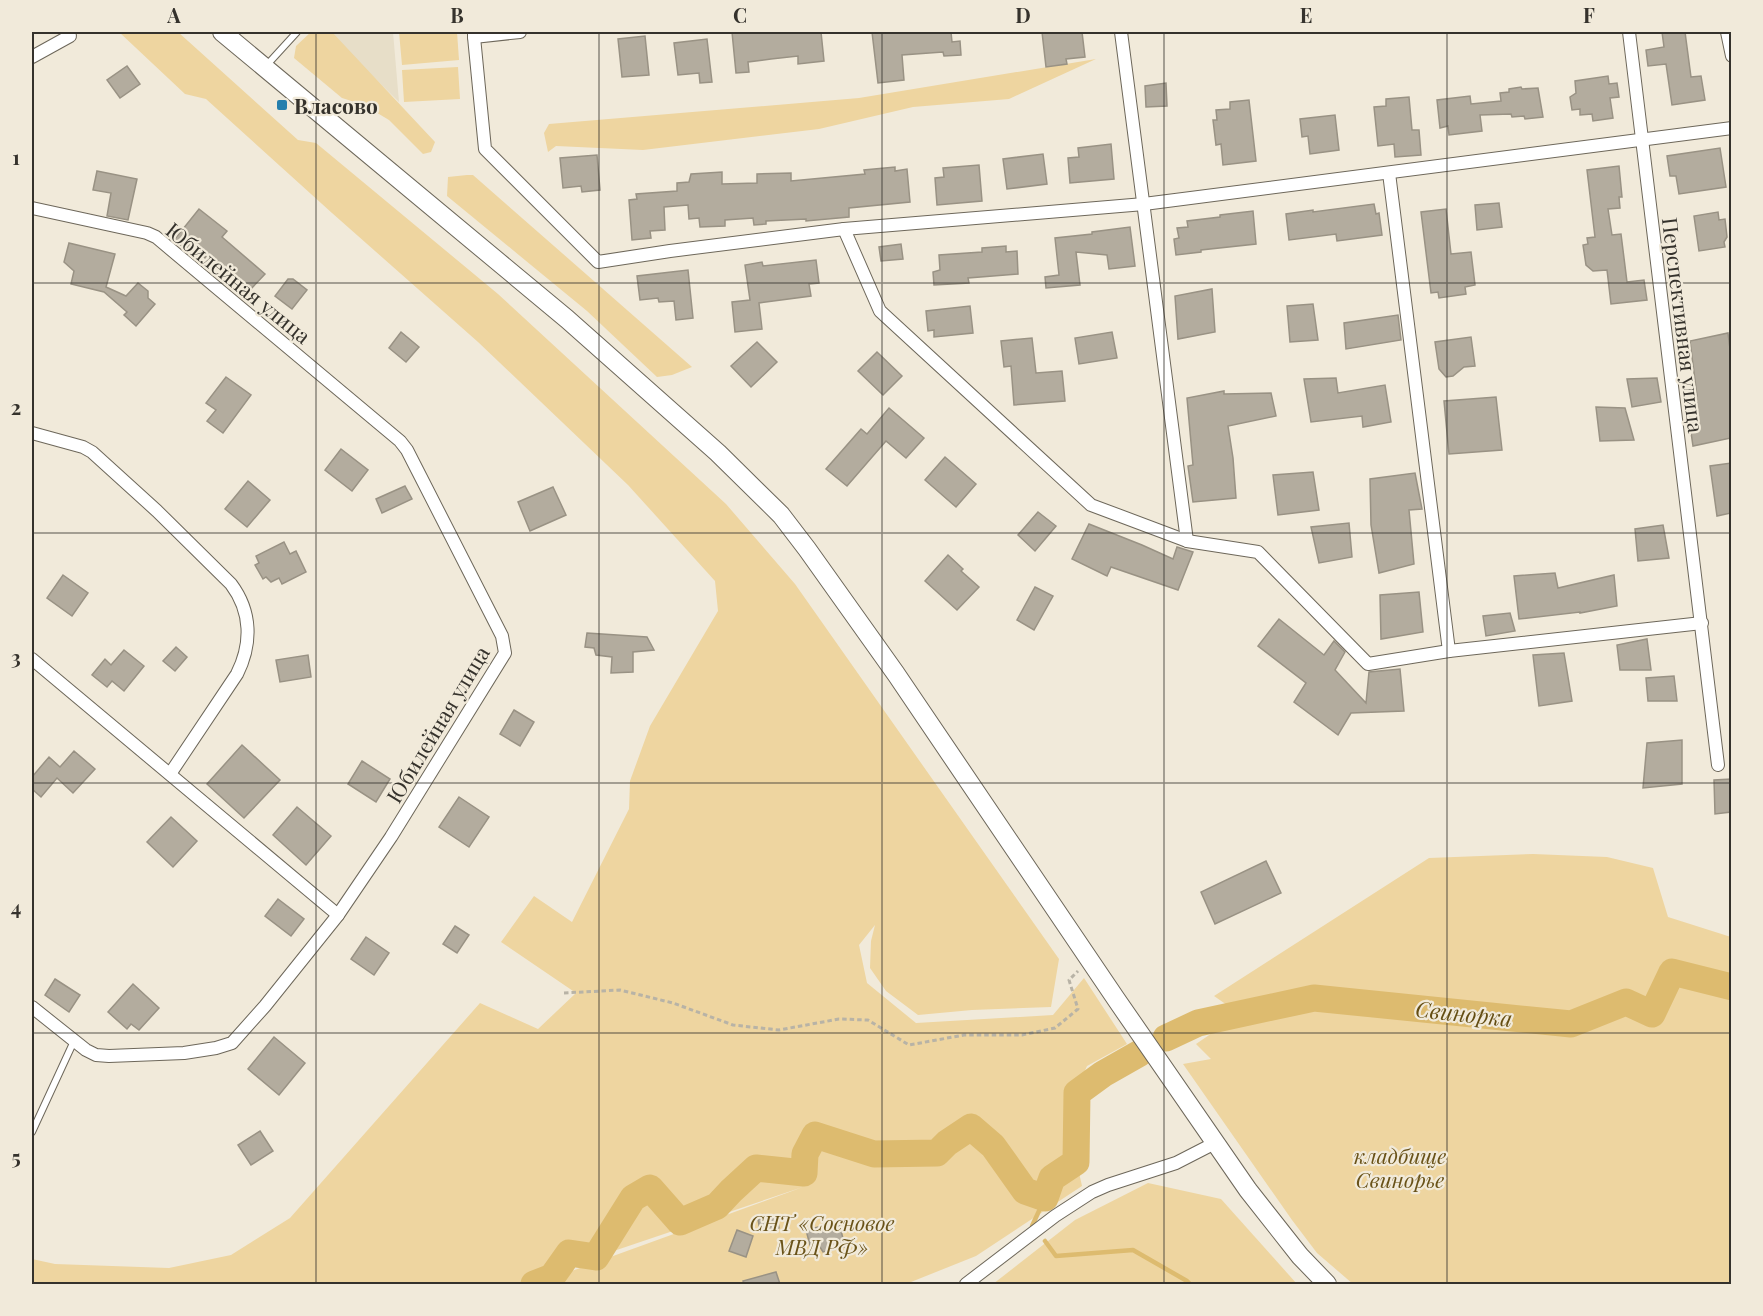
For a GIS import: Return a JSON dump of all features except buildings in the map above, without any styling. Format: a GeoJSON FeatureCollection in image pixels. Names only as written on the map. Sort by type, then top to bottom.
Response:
{"type":"FeatureCollection","features":[{"type":"Feature","properties":{"kind":"main road"},"geometry":{"type":"LineString","coordinates":[[222,32],[567,319],[718,453],[781,515],[896,674],[1215,1143],[1268,1216],[1300,1256],[1327,1284]]}},
{"type":"Feature","properties":{"kind":"street"},"geometry":{"type":"LineString","coordinates":[[520,32],[474,34],[485,149],[598,262],[844,229],[1144,204],[1731,128]]}},
{"type":"Feature","properties":{"kind":"street"},"geometry":{"type":"LineString","coordinates":[[1121,32],[1187,541]]}},
{"type":"Feature","properties":{"kind":"street","name":"Перспективная улица"},"geometry":{"type":"LineString","coordinates":[[1629,32],[1718,765]]}},
{"type":"Feature","properties":{"kind":"street"},"geometry":{"type":"LineString","coordinates":[[1727,32],[1731,56]]}},
{"type":"Feature","properties":{"kind":"street"},"geometry":{"type":"LineString","coordinates":[[32,57],[70,36]]}},
{"type":"Feature","properties":{"kind":"street"},"geometry":{"type":"LineString","coordinates":[[1389,173],[1449,651]]}},
{"type":"Feature","properties":{"kind":"street","name":"Юбилейная улица"},"geometry":{"type":"LineString","coordinates":[[32,208],[147,233],[156,237],[400,441],[407,450],[502,636],[505,653],[391,837],[338,915],[265,1006],[232,1042],[224,1047],[184,1053],[109,1056],[96,1054],[86,1050],[32,1007]]}},
{"type":"Feature","properties":{"kind":"street"},"geometry":{"type":"LineString","coordinates":[[844,229],[880,311],[1091,506],[1187,541],[1258,552],[1368,664],[1449,651],[1702,623]]}},
{"type":"Feature","properties":{"kind":"street"},"geometry":{"type":"LineString","coordinates":[[32,433],[83,447],[92,452],[157,511],[231,584],[242,601],[248,627],[244,660],[170,774]]}},
{"type":"Feature","properties":{"kind":"street"},"geometry":{"type":"LineString","coordinates":[[32,659],[338,915]]}},
{"type":"Feature","properties":{"kind":"street"},"geometry":{"type":"LineString","coordinates":[[966,1284],[1078,1201],[1108,1185],[1176,1162],[1215,1143]]}},
{"type":"Feature","properties":{"kind":"lane"},"geometry":{"type":"LineString","coordinates":[[265,68],[297,32]]}},
{"type":"Feature","properties":{"kind":"lane"},"geometry":{"type":"LineString","coordinates":[[32,1132],[74,1041]]}},
{"type":"Feature","properties":{"kind":"path"},"geometry":{"type":"LineString","coordinates":[[564,993],[620,990],[673,1004],[733,1025],[779,1030],[839,1018],[868,1020],[909,1045],[964,1035],[1022,1035],[1055,1029],[1078,1009],[1069,980],[1090,960]]}},
{"type":"Feature","properties":{"kind":"shaded area"},"geometry":{"type":"Polygon","coordinates":[[[328,32],[393,32],[399,102],[328,32]]]}},
{"type":"Feature","properties":{"kind":"green space","name":"СНТ «Сосновое МВД РФ»"},"geometry":{"type":"Polygon","coordinates":[[[119,32],[178,32],[298,140],[316,143],[498,294],[726,504],[795,584],[1059,959],[1051,1007],[918,1015],[886,991],[870,968],[871,941],[875,925],[859,945],[867,983],[916,1023],[1053,1015],[1084,978],[1127,1044],[1087,1066],[1066,1114],[1082,1186],[976,1256],[906,1284],[536,1284],[803,1187],[516,1284],[32,1284],[32,1259],[55,1264],[169,1268],[231,1255],[290,1218],[480,1003],[538,1029],[576,993],[501,942],[534,896],[572,922],[629,809],[630,781],[650,726],[718,611],[715,581],[628,485],[478,342],[206,99],[185,94],[119,32]]]}},
{"type":"Feature","properties":{"kind":"green space"},"geometry":{"type":"Polygon","coordinates":[[[311,32],[332,32],[435,142],[431,152],[423,154],[389,120],[364,105],[342,98],[294,58],[296,46],[311,32]]]}},
{"type":"Feature","properties":{"kind":"green space"},"geometry":{"type":"Polygon","coordinates":[[[399,32],[457,32],[459,60],[402,65],[399,32]]]}},
{"type":"Feature","properties":{"kind":"green space"},"geometry":{"type":"Polygon","coordinates":[[[1096,59],[1009,99],[913,107],[819,129],[643,150],[556,146],[548,152],[544,133],[549,124],[859,98],[1096,59]]]}},
{"type":"Feature","properties":{"kind":"green space"},"geometry":{"type":"Polygon","coordinates":[[[458,67],[460,99],[404,102],[402,70],[458,67]]]}},
{"type":"Feature","properties":{"kind":"green space"},"geometry":{"type":"Polygon","coordinates":[[[473,175],[692,367],[672,375],[657,377],[587,311],[447,196],[448,177],[473,175]]]}},
{"type":"Feature","properties":{"kind":"green space","name":"кладбище Свинорье"},"geometry":{"type":"Polygon","coordinates":[[[1533,854],[1607,857],[1653,868],[1668,917],[1731,937],[1731,1284],[1353,1284],[1317,1253],[1183,1064],[1211,1059],[1196,1044],[1240,1014],[1214,996],[1429,858],[1533,854]]]}},
{"type":"Feature","properties":{"kind":"green space"},"geometry":{"type":"Polygon","coordinates":[[[1148,1183],[1221,1199],[1297,1284],[993,1284],[1075,1220],[1148,1183]]]}},
{"type":"Feature","properties":{"kind":"waterway","name":"Свинорка"},"geometry":{"type":"LineString","coordinates":[[1166,1038],[1198,1023],[1314,998],[1571,1024],[1626,1002],[1652,1014],[1672,972],[1732,987]]}},
{"type":"Feature","properties":{"kind":"waterway","name":"Свинорка"},"geometry":{"type":"LineString","coordinates":[[534,1284],[552,1277],[569,1253],[596,1257],[633,1198],[650,1188],[680,1222],[717,1206],[756,1168],[804,1173],[805,1154],[815,1135],[874,1154],[937,1153],[947,1143],[971,1127],[993,1146],[1025,1191],[1045,1198],[1052,1178],[1076,1162],[1077,1093],[1103,1074],[1140,1053]]}},
{"type":"Feature","properties":{"kind":"waterway"},"geometry":{"type":"LineString","coordinates":[[1032,1226],[1045,1198]]}},
{"type":"Feature","properties":{"kind":"waterway"},"geometry":{"type":"LineString","coordinates":[[1045,1241],[1056,1256],[1133,1250],[1190,1284]]}},
{"type":"Feature","properties":{"kind":"place","name":"Власово"},"geometry":{"type":"Point","coordinates":[282,105]}}]}
